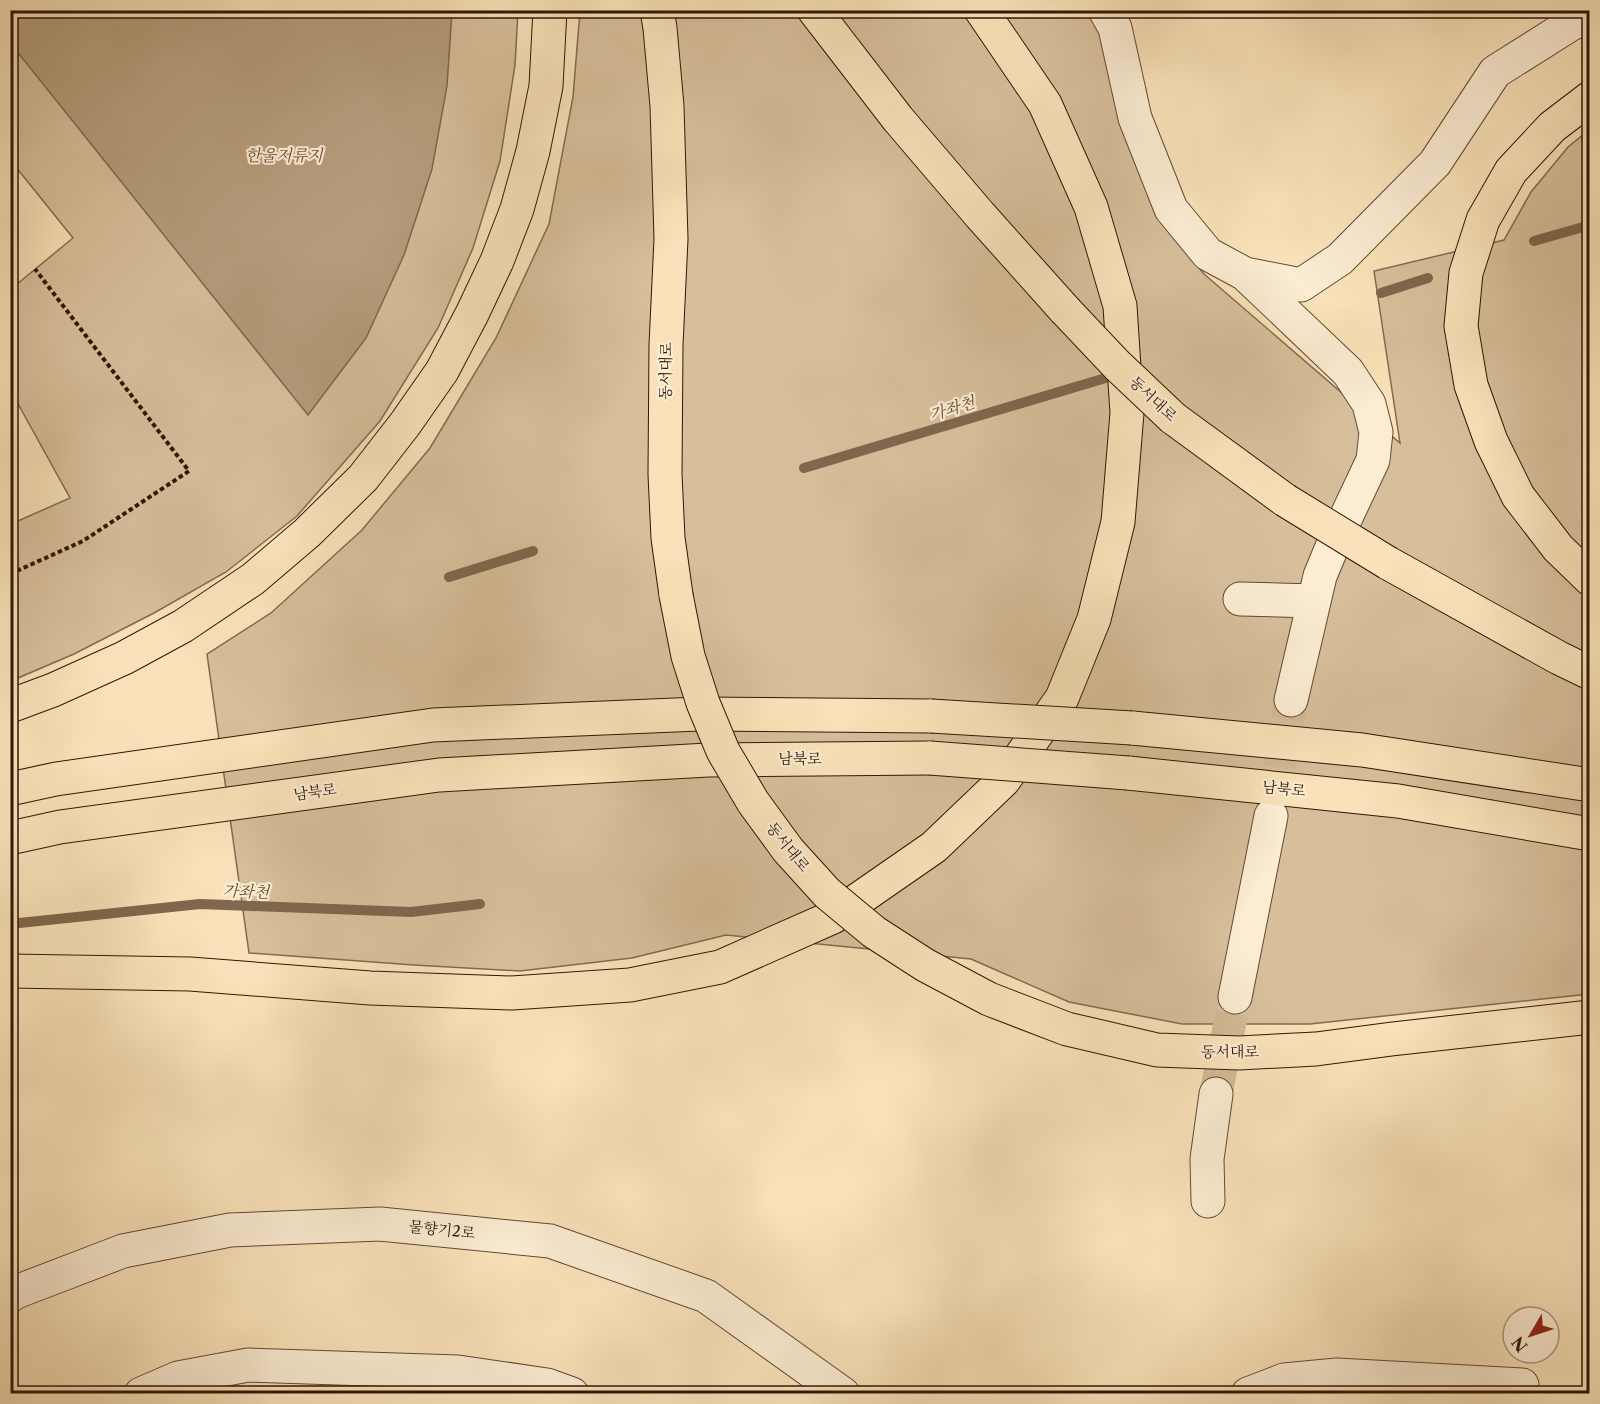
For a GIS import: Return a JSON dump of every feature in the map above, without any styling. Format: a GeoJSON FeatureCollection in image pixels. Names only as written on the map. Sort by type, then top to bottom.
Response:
{"type":"FeatureCollection","features":[{"type":"Feature","properties":{"kind":"main road"},"geometry":{"type":"LineString","coordinates":[[10,706],[53,690],[124,658],[183,626],[253,579],[308,533],[363,478],[405,424],[442,371],[472,314],[497,261],[517,209],[534,151],[546,86],[550,10]]}},
{"type":"Feature","properties":{"kind":"main road","name":"동서대로"},"geometry":{"type":"LineString","coordinates":[[657,10],[667,106],[671,239],[666,345],[665,474],[668,538],[676,595],[688,656],[703,703],[723,751],[753,802],[788,850],[827,893],[873,932],[925,965],[989,999],[1067,1029],[1157,1050],[1239,1053],[1316,1049],[1590,1017]]}},
{"type":"Feature","properties":{"kind":"main road","name":"동서대로"},"geometry":{"type":"LineString","coordinates":[[814,10],[898,120],[980,215],[1117,365],[1173,418],[1285,500],[1388,563],[1590,673]]}},
{"type":"Feature","properties":{"kind":"main road"},"geometry":{"type":"LineString","coordinates":[[10,971],[190,974],[370,988],[512,993],[630,985],[720,967],[833,917],[934,847],[1004,780],[1062,698],[1094,620],[1118,522],[1127,413],[1120,306],[1091,207],[1045,104],[981,10]]}},
{"type":"Feature","properties":{"kind":"main road"},"geometry":{"type":"LineString","coordinates":[[1590,98],[1552,127],[1512,171],[1483,220],[1466,273],[1461,326],[1471,385],[1491,441],[1518,496],[1558,548],[1590,579]]}},
{"type":"Feature","properties":{"kind":"main road"},"geometry":{"type":"LineString","coordinates":[[10,789],[56,779],[433,725],[699,714],[931,716],[1132,728],[1362,750],[1590,785]]}},
{"type":"Feature","properties":{"kind":"main road","name":"남북로"},"geometry":{"type":"LineString","coordinates":[[10,838],[60,827],[439,775],[708,760],[930,758],[1128,773],[1398,801],[1590,834]]}},
{"type":"Feature","properties":{"kind":"street"},"geometry":{"type":"LineString","coordinates":[[1105,10],[1115,28],[1135,118],[1171,209],[1208,254],[1245,274],[1348,372],[1369,404],[1376,432],[1373,460],[1320,576],[1291,700]]}},
{"type":"Feature","properties":{"kind":"street"},"geometry":{"type":"LineString","coordinates":[[1245,274],[1301,285],[1340,259],[1435,164],[1495,72],[1571,24],[1590,16]]}},
{"type":"Feature","properties":{"kind":"street"},"geometry":{"type":"LineString","coordinates":[[1240,599],[1314,601]]}},
{"type":"Feature","properties":{"kind":"street"},"geometry":{"type":"LineString","coordinates":[[1235,997],[1271,816]]}},
{"type":"Feature","properties":{"kind":"street"},"geometry":{"type":"LineString","coordinates":[[1208,1201],[1207,1159],[1216,1094]]}},
{"type":"Feature","properties":{"kind":"street","name":"물향기2로"},"geometry":{"type":"LineString","coordinates":[[10,1296],[123,1251],[230,1230],[380,1224],[550,1240],[706,1296],[843,1394]]}},
{"type":"Feature","properties":{"kind":"street"},"geometry":{"type":"LineString","coordinates":[[141,1394],[178,1378],[248,1365],[458,1372],[548,1385],[572,1394]]}},
{"type":"Feature","properties":{"kind":"street"},"geometry":{"type":"LineString","coordinates":[[277,1366],[299,1394]]}},
{"type":"Feature","properties":{"kind":"street"},"geometry":{"type":"LineString","coordinates":[[1248,1394],[1284,1380],[1337,1375],[1522,1385],[1520,1394]]}},
{"type":"Feature","properties":{"kind":"path"},"geometry":{"type":"LineString","coordinates":[[10,574],[83,541],[189,471],[35,269]]}},
{"type":"Feature","properties":{"kind":"shaded area"},"geometry":{"type":"Polygon","coordinates":[[[11,11],[518,11],[515,65],[500,161],[473,248],[438,328],[380,421],[297,516],[226,572],[154,613],[74,654],[11,681],[11,524],[70,498],[11,391],[11,289],[73,238],[11,161],[11,11]]]}},
{"type":"Feature","properties":{"kind":"shaded area"},"geometry":{"type":"Polygon","coordinates":[[[580,11],[1090,11],[1101,21],[1161,222],[1204,274],[1400,443],[1374,271],[1504,240],[1531,192],[1568,147],[1589,130],[1589,994],[1310,1024],[1182,1024],[1069,1002],[971,959],[726,935],[632,958],[520,971],[249,953],[207,654],[271,613],[362,530],[430,448],[496,338],[549,224],[573,97],[580,11]]]}},
{"type":"Feature","properties":{"kind":"water","name":"한울저류지"},"geometry":{"type":"Polygon","coordinates":[[[11,10],[452,11],[447,86],[432,169],[404,255],[366,338],[308,415],[11,44],[11,10]]]}},
{"type":"Feature","properties":{"kind":"waterway","name":"가좌천"},"geometry":{"type":"LineString","coordinates":[[1534,241],[1590,225]]}},
{"type":"Feature","properties":{"kind":"waterway","name":"가좌천"},"geometry":{"type":"LineString","coordinates":[[1381,293],[1428,278]]}},
{"type":"Feature","properties":{"kind":"waterway","name":"가좌천"},"geometry":{"type":"LineString","coordinates":[[804,468],[1109,377]]}},
{"type":"Feature","properties":{"kind":"waterway","name":"가좌천"},"geometry":{"type":"LineString","coordinates":[[449,577],[533,551]]}},
{"type":"Feature","properties":{"kind":"waterway","name":"가좌천"},"geometry":{"type":"LineString","coordinates":[[10,924],[200,904],[411,912],[480,904]]}},
{"type":"Feature","properties":{"kind":"tunnel"},"geometry":{"type":"LineString","coordinates":[[1271,816],[1291,700]]}},
{"type":"Feature","properties":{"kind":"tunnel"},"geometry":{"type":"LineString","coordinates":[[1216,1094],[1235,997]]}}]}
